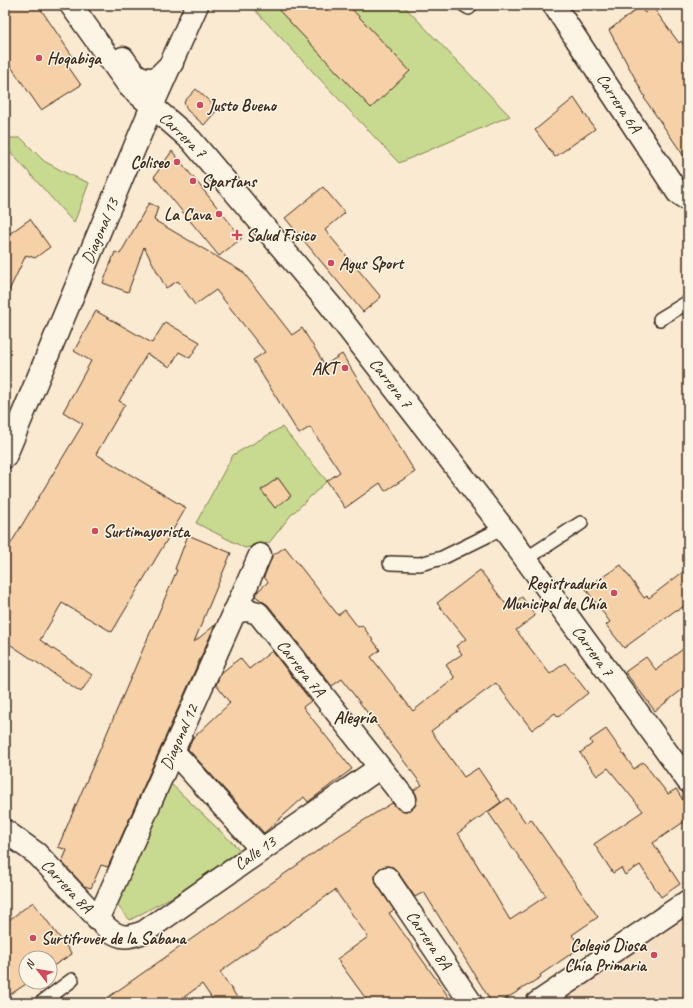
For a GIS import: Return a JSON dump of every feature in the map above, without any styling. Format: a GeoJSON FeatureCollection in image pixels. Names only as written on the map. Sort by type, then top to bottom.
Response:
{"type":"FeatureCollection","features":[{"type":"Feature","properties":{"kind":"street","name":"Carrera 7"},"geometry":{"type":"LineString","coordinates":[[71,5],[129,86],[191,140],[326,299],[504,528],[688,781]]}},
{"type":"Feature","properties":{"kind":"street"},"geometry":{"type":"LineString","coordinates":[[85,5],[138,77],[146,80],[156,79],[172,63]]}},
{"type":"Feature","properties":{"kind":"street","name":"Diagonal 13"},"geometry":{"type":"LineString","coordinates":[[5,457],[152,106],[197,5]]}},
{"type":"Feature","properties":{"kind":"street","name":"Carrera 6A"},"geometry":{"type":"LineString","coordinates":[[554,5],[678,193],[687,200]]}},
{"type":"Feature","properties":{"kind":"street","name":"Diagonal 12"},"geometry":{"type":"LineString","coordinates":[[98,920],[260,555]]}},
{"type":"Feature","properties":{"kind":"street","name":"Carrera 7A"},"geometry":{"type":"LineString","coordinates":[[234,612],[247,610],[258,613],[405,799]]}},
{"type":"Feature","properties":{"kind":"street"},"geometry":{"type":"LineString","coordinates":[[173,751],[261,849]]}},
{"type":"Feature","properties":{"kind":"street","name":"Calle 13"},"geometry":{"type":"LineString","coordinates":[[130,937],[144,932],[379,768]]}},
{"type":"Feature","properties":{"kind":"street","name":"Carrera 8A"},"geometry":{"type":"LineString","coordinates":[[5,831],[37,854],[98,920],[118,936],[130,937]]}},
{"type":"Feature","properties":{"kind":"street","name":"Carrera 8A"},"geometry":{"type":"LineString","coordinates":[[387,878],[471,1003]]}},
{"type":"Feature","properties":{"kind":"street"},"geometry":{"type":"LineString","coordinates":[[537,1003],[688,901]]}},
{"type":"Feature","properties":{"kind":"lane"},"geometry":{"type":"LineString","coordinates":[[660,319],[688,302]]}},
{"type":"Feature","properties":{"kind":"lane"},"geometry":{"type":"LineString","coordinates":[[526,559],[581,523]]}},
{"type":"Feature","properties":{"kind":"lane"},"geometry":{"type":"LineString","coordinates":[[390,563],[420,564],[442,558],[504,528]]}},
{"type":"Feature","properties":{"kind":"lane"},"geometry":{"type":"LineString","coordinates":[[41,1003],[72,980]]}},
{"type":"Feature","properties":{"kind":"shaded area","name":"Colegio Diosa Chia Primaria"},"geometry":{"type":"Polygon","coordinates":[[[688,913],[688,1003],[555,1003],[688,913]]]}},
{"type":"Feature","properties":{"kind":"green space"},"geometry":{"type":"Polygon","coordinates":[[[250,5],[403,5],[510,116],[399,163],[250,5]]]}},
{"type":"Feature","properties":{"kind":"green space"},"geometry":{"type":"Polygon","coordinates":[[[10,138],[21,138],[44,161],[89,183],[74,223],[5,146],[5,140],[10,138]]]}},
{"type":"Feature","properties":{"kind":"green space"},"geometry":{"type":"Polygon","coordinates":[[[282,427],[327,481],[291,515],[269,543],[245,548],[196,523],[233,455],[282,427]]]}},
{"type":"Feature","properties":{"kind":"green space"},"geometry":{"type":"Polygon","coordinates":[[[167,780],[239,849],[221,870],[130,920],[116,904],[167,780]]]}},
{"type":"Feature","properties":{"kind":"building","name":"Hoqabiga"},"geometry":{"type":"Polygon","coordinates":[[[5,5],[38,5],[73,57],[65,62],[81,85],[41,110],[5,58],[5,5]]]}},
{"type":"Feature","properties":{"kind":"building"},"geometry":{"type":"Polygon","coordinates":[[[274,5],[348,5],[410,71],[371,108],[274,5]]]}},
{"type":"Feature","properties":{"kind":"building"},"geometry":{"type":"Polygon","coordinates":[[[652,6],[679,43],[681,41],[688,51],[688,162],[644,98],[645,97],[609,30],[640,7],[645,13],[652,6]]]}},
{"type":"Feature","properties":{"kind":"building","name":"Justo Bueno"},"geometry":{"type":"Polygon","coordinates":[[[196,89],[218,109],[204,125],[187,110],[184,102],[196,89]]]}},
{"type":"Feature","properties":{"kind":"building"},"geometry":{"type":"Polygon","coordinates":[[[574,98],[595,129],[555,157],[535,130],[574,98]]]}},
{"type":"Feature","properties":{"kind":"building"},"geometry":{"type":"Polygon","coordinates":[[[172,151],[242,238],[219,256],[154,177],[172,151]]]}},
{"type":"Feature","properties":{"kind":"building"},"geometry":{"type":"Polygon","coordinates":[[[323,187],[345,213],[325,230],[381,297],[363,312],[285,218],[323,187]]]}},
{"type":"Feature","properties":{"kind":"building"},"geometry":{"type":"Polygon","coordinates":[[[149,203],[158,207],[154,220],[243,272],[292,335],[302,328],[325,365],[342,354],[415,472],[385,491],[380,483],[345,508],[327,481],[340,472],[310,427],[299,434],[253,360],[265,352],[216,290],[195,305],[178,281],[166,288],[144,247],[128,292],[103,283],[115,252],[120,254],[149,203]]]}},
{"type":"Feature","properties":{"kind":"building"},"geometry":{"type":"Polygon","coordinates":[[[30,219],[50,247],[35,258],[26,255],[5,299],[5,237],[30,219]]]}},
{"type":"Feature","properties":{"kind":"building","name":"Surtimayorista"},"geometry":{"type":"Polygon","coordinates":[[[96,311],[152,343],[165,322],[200,342],[190,358],[179,352],[170,367],[147,354],[119,401],[125,404],[96,454],[186,508],[112,632],[62,603],[40,640],[92,675],[81,692],[5,641],[5,553],[83,424],[63,412],[91,361],[74,351],[96,311]]]}},
{"type":"Feature","properties":{"kind":"building"},"geometry":{"type":"Polygon","coordinates":[[[278,478],[291,496],[275,508],[261,490],[278,478]]]}},
{"type":"Feature","properties":{"kind":"building"},"geometry":{"type":"Polygon","coordinates":[[[188,535],[231,553],[194,642],[215,625],[108,867],[101,865],[91,888],[84,886],[62,862],[67,850],[58,847],[177,570],[175,569],[188,535]]]}},
{"type":"Feature","properties":{"kind":"building"},"geometry":{"type":"Polygon","coordinates":[[[285,547],[338,615],[345,610],[358,627],[362,625],[380,650],[371,657],[413,711],[455,678],[446,665],[462,654],[456,646],[466,639],[437,603],[480,570],[508,607],[522,597],[535,616],[516,630],[550,674],[565,663],[588,693],[558,717],[555,713],[532,730],[496,683],[431,731],[464,777],[478,768],[501,802],[458,833],[510,920],[546,896],[488,812],[508,798],[526,823],[531,819],[598,917],[572,935],[581,947],[540,975],[541,977],[499,1003],[492,1003],[424,892],[415,897],[397,871],[393,867],[387,866],[380,868],[376,872],[375,878],[377,885],[394,910],[389,913],[453,1003],[369,1003],[337,959],[368,937],[335,890],[220,972],[241,1003],[215,1003],[202,984],[176,1003],[100,1003],[340,835],[392,803],[400,810],[406,811],[412,809],[416,804],[417,797],[414,790],[422,785],[342,679],[332,686],[268,605],[255,596],[258,591],[268,582],[264,577],[272,556],[285,547]]]}},
{"type":"Feature","properties":{"kind":"building"},"geometry":{"type":"Polygon","coordinates":[[[621,565],[644,598],[647,596],[649,598],[688,568],[688,603],[624,648],[606,625],[610,622],[585,588],[621,565]]]}},
{"type":"Feature","properties":{"kind":"building"},"geometry":{"type":"Polygon","coordinates":[[[688,645],[688,685],[655,711],[625,672],[646,657],[656,670],[688,645]]]}},
{"type":"Feature","properties":{"kind":"building"},"geometry":{"type":"Polygon","coordinates":[[[272,651],[311,701],[303,707],[352,769],[308,802],[304,797],[264,833],[188,749],[192,739],[230,703],[216,685],[221,673],[240,658],[249,669],[272,651]]]}},
{"type":"Feature","properties":{"kind":"building"},"geometry":{"type":"Polygon","coordinates":[[[606,729],[634,769],[643,762],[668,794],[676,789],[688,808],[688,819],[653,843],[680,884],[661,897],[640,865],[625,875],[621,868],[613,873],[594,844],[643,811],[608,768],[597,776],[580,753],[592,744],[590,740],[606,729]]]}},
{"type":"Feature","properties":{"kind":"building","name":"Surtifruver de la Sabana"},"geometry":{"type":"Polygon","coordinates":[[[33,902],[72,954],[58,963],[58,950],[18,950],[18,989],[5,998],[5,923],[33,902]]]}},
{"type":"Feature","properties":{"kind":"place","name":"Hoqabiga"},"geometry":{"type":"Point","coordinates":[39,58]}},
{"type":"Feature","properties":{"kind":"place","name":"Justo Bueno"},"geometry":{"type":"Point","coordinates":[200,105]}},
{"type":"Feature","properties":{"kind":"place","name":"Coliseo"},"geometry":{"type":"Point","coordinates":[177,162]}},
{"type":"Feature","properties":{"kind":"place","name":"Spartans"},"geometry":{"type":"Point","coordinates":[193,181]}},
{"type":"Feature","properties":{"kind":"place","name":"La Cava"},"geometry":{"type":"Point","coordinates":[219,214]}},
{"type":"Feature","properties":{"kind":"place","name":"Salud Fisico"},"geometry":{"type":"Point","coordinates":[237,235]}},
{"type":"Feature","properties":{"kind":"place","name":"Agus Sport"},"geometry":{"type":"Point","coordinates":[331,263]}},
{"type":"Feature","properties":{"kind":"place","name":"AKT"},"geometry":{"type":"Point","coordinates":[345,368]}},
{"type":"Feature","properties":{"kind":"place","name":"Surtimayorista"},"geometry":{"type":"Point","coordinates":[95,531]}},
{"type":"Feature","properties":{"kind":"place","name":"Registraduría Municipal de Chía"},"geometry":{"type":"Point","coordinates":[614,593]}},
{"type":"Feature","properties":{"kind":"place","name":"Surtifruver de la Sabana"},"geometry":{"type":"Point","coordinates":[33,938]}},
{"type":"Feature","properties":{"kind":"place","name":"Colegio Diosa Chia Primaria"},"geometry":{"type":"Point","coordinates":[654,955]}},
{"type":"Feature","properties":{"kind":"district","name":"Alegría"},"geometry":{"type":"Point","coordinates":[355,717]}}]}
